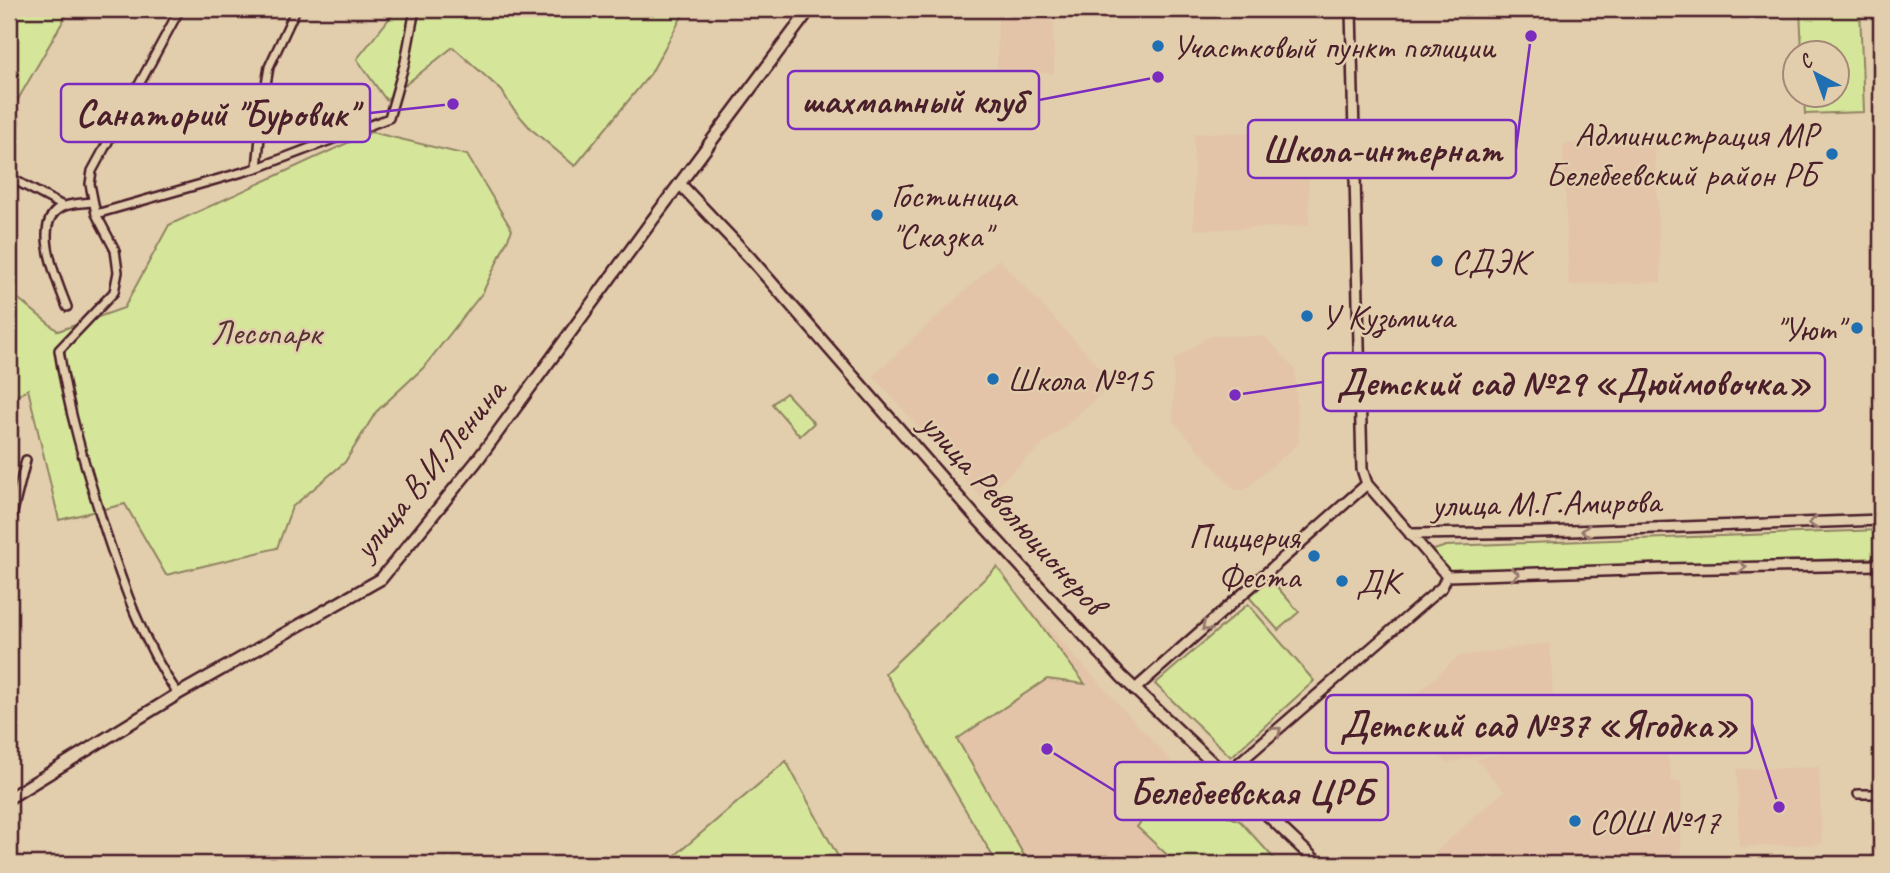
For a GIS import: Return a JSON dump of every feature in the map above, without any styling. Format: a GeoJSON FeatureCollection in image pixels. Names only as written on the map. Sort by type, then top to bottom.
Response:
{"type":"FeatureCollection","features":[{"type":"Feature","properties":{"kind":"main road","name":"улица В.И.Ленина"},"geometry":{"type":"LineString","coordinates":[[9,798],[178,694],[381,579],[476,462],[810,9]]}},
{"type":"Feature","properties":{"kind":"main road","name":"улица Революционеров"},"geometry":{"type":"LineString","coordinates":[[680,184],[751,259],[974,515],[1134,690],[1319,864]]}},
{"type":"Feature","properties":{"kind":"street"},"geometry":{"type":"LineString","coordinates":[[178,694],[161,669],[117,566],[92,489],[66,393],[59,350],[114,292],[118,272],[115,250],[92,202],[92,171],[180,9]]}},
{"type":"Feature","properties":{"kind":"street"},"geometry":{"type":"LineString","coordinates":[[257,168],[269,67],[296,9]]}},
{"type":"Feature","properties":{"kind":"street"},"geometry":{"type":"LineString","coordinates":[[96,214],[257,168],[389,118],[405,62],[415,9]]}},
{"type":"Feature","properties":{"kind":"street"},"geometry":{"type":"LineString","coordinates":[[1351,9],[1362,469],[1367,484],[1410,534]]}},
{"type":"Feature","properties":{"kind":"street"},"geometry":{"type":"LineString","coordinates":[[9,132],[14,123]]}},
{"type":"Feature","properties":{"kind":"street"},"geometry":{"type":"LineString","coordinates":[[9,177],[63,206]]}},
{"type":"Feature","properties":{"kind":"street"},"geometry":{"type":"LineString","coordinates":[[66,307],[46,237],[49,219],[63,206],[92,202]]}},
{"type":"Feature","properties":{"kind":"street"},"geometry":{"type":"LineString","coordinates":[[9,528],[26,460]]}},
{"type":"Feature","properties":{"kind":"street"},"geometry":{"type":"LineString","coordinates":[[1134,690],[1367,484]]}},
{"type":"Feature","properties":{"kind":"street","name":"улица М.Г.Амирова"},"geometry":{"type":"LineString","coordinates":[[1410,534],[1519,533],[1881,520]]}},
{"type":"Feature","properties":{"kind":"street","name":"улица М.Г.Амирова"},"geometry":{"type":"LineString","coordinates":[[1410,534],[1447,576],[1881,565]]}},
{"type":"Feature","properties":{"kind":"street"},"geometry":{"type":"LineString","coordinates":[[1225,775],[1442,587],[1447,576]]}},
{"type":"Feature","properties":{"kind":"street"},"geometry":{"type":"LineString","coordinates":[[1858,794],[1881,794]]}},
{"type":"Feature","properties":{"kind":"shaded area"},"geometry":{"type":"Polygon","coordinates":[[[998,9],[1053,9],[1054,73],[997,72],[998,9]]]}},
{"type":"Feature","properties":{"kind":"shaded area"},"geometry":{"type":"Polygon","coordinates":[[[1308,132],[1309,226],[1194,230],[1194,133],[1308,132]]]}},
{"type":"Feature","properties":{"kind":"shaded area"},"geometry":{"type":"Polygon","coordinates":[[[1654,136],[1661,282],[1569,285],[1563,144],[1654,136]]]}},
{"type":"Feature","properties":{"kind":"shaded area","name":"Школа №15"},"geometry":{"type":"Polygon","coordinates":[[[999,259],[1114,383],[982,498],[873,376],[999,259]]]}},
{"type":"Feature","properties":{"kind":"shaded area"},"geometry":{"type":"Polygon","coordinates":[[[1210,336],[1265,336],[1295,369],[1299,443],[1245,490],[1235,490],[1173,421],[1174,359],[1210,336]]]}},
{"type":"Feature","properties":{"kind":"shaded area"},"geometry":{"type":"Polygon","coordinates":[[[997,572],[1231,826],[1187,864],[1003,864],[888,672],[997,572]]]}},
{"type":"Feature","properties":{"kind":"shaded area"},"geometry":{"type":"Polygon","coordinates":[[[1550,643],[1556,743],[1517,747],[1447,763],[1398,711],[1459,656],[1550,643]]]}},
{"type":"Feature","properties":{"kind":"shaded area","name":"СОШ №17"},"geometry":{"type":"Polygon","coordinates":[[[1629,741],[1665,743],[1672,782],[1681,782],[1681,864],[1446,864],[1435,852],[1504,791],[1476,759],[1522,749],[1629,741]]]}},
{"type":"Feature","properties":{"kind":"shaded area"},"geometry":{"type":"Polygon","coordinates":[[[1819,767],[1822,844],[1739,847],[1737,769],[1819,767]]]}},
{"type":"Feature","properties":{"kind":"green space"},"geometry":{"type":"Polygon","coordinates":[[[9,9],[70,9],[9,115],[9,9]]]}},
{"type":"Feature","properties":{"kind":"green space"},"geometry":{"type":"Polygon","coordinates":[[[397,9],[686,9],[651,73],[575,166],[531,129],[502,91],[453,47],[386,100],[357,59],[397,9]]]}},
{"type":"Feature","properties":{"kind":"green space"},"geometry":{"type":"Polygon","coordinates":[[[1800,9],[1860,9],[1864,112],[1805,114],[1805,108],[1852,108],[1852,38],[1801,38],[1800,9]]]}},
{"type":"Feature","properties":{"kind":"green space","name":"Лесопарк"},"geometry":{"type":"Polygon","coordinates":[[[371,132],[467,155],[512,230],[483,292],[423,368],[376,412],[345,462],[292,507],[277,548],[166,575],[125,504],[59,520],[28,389],[9,401],[9,291],[58,331],[124,308],[169,225],[371,132]]]}},
{"type":"Feature","properties":{"kind":"green space"},"geometry":{"type":"Polygon","coordinates":[[[786,393],[814,423],[800,436],[772,404],[786,393]]]}},
{"type":"Feature","properties":{"kind":"green space"},"geometry":{"type":"Polygon","coordinates":[[[1881,530],[1881,558],[1446,571],[1434,562],[1434,550],[1446,546],[1881,530]]]}},
{"type":"Feature","properties":{"kind":"green space"},"geometry":{"type":"Polygon","coordinates":[[[997,567],[1085,684],[1047,679],[957,739],[1025,857],[1023,864],[987,864],[995,860],[885,673],[997,567]]]}},
{"type":"Feature","properties":{"kind":"green space"},"geometry":{"type":"Polygon","coordinates":[[[1270,579],[1299,612],[1278,630],[1249,597],[1270,579]]]}},
{"type":"Feature","properties":{"kind":"green space"},"geometry":{"type":"Polygon","coordinates":[[[1248,604],[1314,681],[1231,757],[1155,684],[1248,604]]]}},
{"type":"Feature","properties":{"kind":"green space"},"geometry":{"type":"Polygon","coordinates":[[[786,761],[842,864],[665,864],[786,761]]]}},
{"type":"Feature","properties":{"kind":"green space"},"geometry":{"type":"Polygon","coordinates":[[[1165,791],[1240,821],[1279,864],[1177,864],[1137,827],[1165,791]]]}},
{"type":"Feature","properties":{"kind":"place","name":"Школа-интернат"},"geometry":{"type":"Point","coordinates":[1531,36]}},
{"type":"Feature","properties":{"kind":"place","name":"Участковый пункт полиции"},"geometry":{"type":"Point","coordinates":[1158,46]}},
{"type":"Feature","properties":{"kind":"place","name":"шахматный клуб"},"geometry":{"type":"Point","coordinates":[1158,77]}},
{"type":"Feature","properties":{"kind":"place","name":"Санаторий \"Буровик\""},"geometry":{"type":"Point","coordinates":[453,104]}},
{"type":"Feature","properties":{"kind":"place","name":"Администрация МР Белебеевский район РБ"},"geometry":{"type":"Point","coordinates":[1832,154]}},
{"type":"Feature","properties":{"kind":"place","name":"Гостиница \"Сказка\""},"geometry":{"type":"Point","coordinates":[877,215]}},
{"type":"Feature","properties":{"kind":"place","name":"СДЭК"},"geometry":{"type":"Point","coordinates":[1437,261]}},
{"type":"Feature","properties":{"kind":"place","name":"У Кузьмича"},"geometry":{"type":"Point","coordinates":[1307,316]}},
{"type":"Feature","properties":{"kind":"place","name":"\"Уют\""},"geometry":{"type":"Point","coordinates":[1857,328]}},
{"type":"Feature","properties":{"kind":"place","name":"Школа №15"},"geometry":{"type":"Point","coordinates":[993,379]}},
{"type":"Feature","properties":{"kind":"place","name":"Детский сад №29 «Дюймовочка»"},"geometry":{"type":"Point","coordinates":[1235,395]}},
{"type":"Feature","properties":{"kind":"place","name":"Пиццерия Феста"},"geometry":{"type":"Point","coordinates":[1314,556]}},
{"type":"Feature","properties":{"kind":"place","name":"ДК"},"geometry":{"type":"Point","coordinates":[1342,581]}},
{"type":"Feature","properties":{"kind":"place","name":"Белебеевская ЦРБ"},"geometry":{"type":"Point","coordinates":[1047,749]}},
{"type":"Feature","properties":{"kind":"place","name":"Детский сад №37 «Ягодка»"},"geometry":{"type":"Point","coordinates":[1779,807]}},
{"type":"Feature","properties":{"kind":"place","name":"СОШ №17"},"geometry":{"type":"Point","coordinates":[1575,821]}}]}
